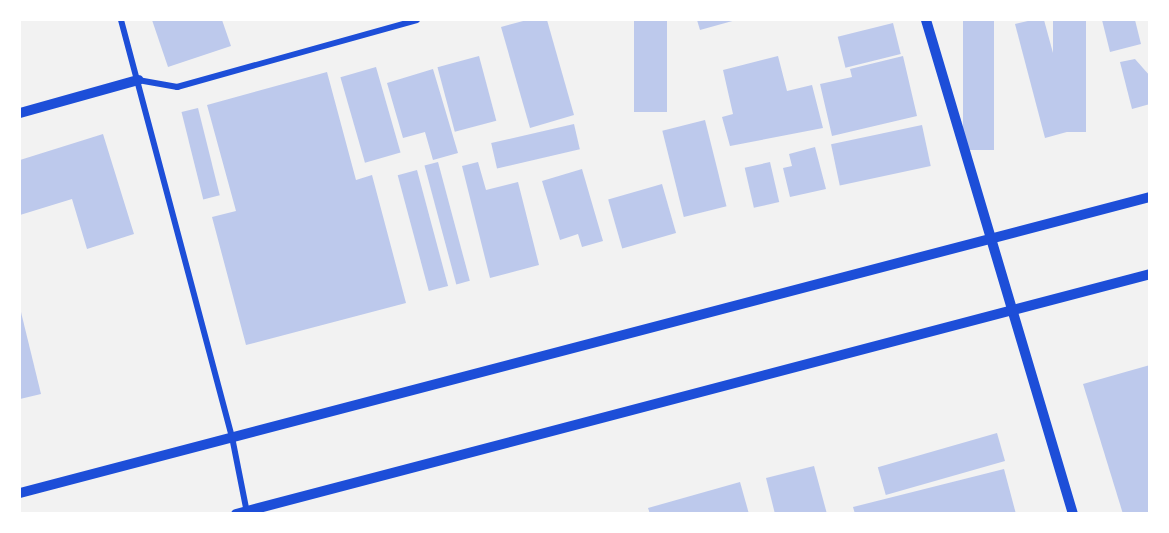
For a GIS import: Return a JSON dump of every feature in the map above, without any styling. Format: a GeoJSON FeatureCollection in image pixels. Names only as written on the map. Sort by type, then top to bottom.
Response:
{"type":"FeatureCollection","features":[{"type":"Feature","properties":{"kind":"street"},"geometry":{"type":"LineString","coordinates":[[121,20],[232,437],[243,512],[1149,274]]}},
{"type":"Feature","properties":{"kind":"street"},"geometry":{"type":"LineString","coordinates":[[20,113],[138,80],[177,87],[417,20]]}},
{"type":"Feature","properties":{"kind":"street"},"geometry":{"type":"LineString","coordinates":[[926,20],[1010,310],[1073,513]]}},
{"type":"Feature","properties":{"kind":"street"},"geometry":{"type":"LineString","coordinates":[[20,493],[1149,196]]}},
{"type":"Feature","properties":{"kind":"building"},"geometry":{"type":"Polygon","coordinates":[[[152,20],[222,20],[231,46],[168,67],[152,20]]]}},
{"type":"Feature","properties":{"kind":"building"},"geometry":{"type":"Polygon","coordinates":[[[527,20],[547,20],[574,115],[530,128],[501,27],[527,20]]]}},
{"type":"Feature","properties":{"kind":"building"},"geometry":{"type":"Polygon","coordinates":[[[634,20],[667,20],[667,112],[634,112],[634,20]]]}},
{"type":"Feature","properties":{"kind":"building"},"geometry":{"type":"Polygon","coordinates":[[[697,20],[736,20],[700,30],[697,20]]]}},
{"type":"Feature","properties":{"kind":"building"},"geometry":{"type":"Polygon","coordinates":[[[963,20],[994,20],[994,150],[963,150],[963,20]]]}},
{"type":"Feature","properties":{"kind":"building"},"geometry":{"type":"Polygon","coordinates":[[[1044,20],[1074,130],[1045,138],[1015,24],[1044,20]]]}},
{"type":"Feature","properties":{"kind":"building"},"geometry":{"type":"Polygon","coordinates":[[[1053,20],[1086,20],[1086,132],[1053,132],[1053,20]]]}},
{"type":"Feature","properties":{"kind":"building"},"geometry":{"type":"Polygon","coordinates":[[[1102,20],[1135,20],[1141,44],[1110,52],[1102,20]]]}},
{"type":"Feature","properties":{"kind":"building"},"geometry":{"type":"Polygon","coordinates":[[[893,23],[901,54],[845,68],[838,37],[893,23]]]}},
{"type":"Feature","properties":{"kind":"building"},"geometry":{"type":"Polygon","coordinates":[[[479,56],[496,121],[455,132],[437,67],[479,56]]]}},
{"type":"Feature","properties":{"kind":"building"},"geometry":{"type":"Polygon","coordinates":[[[778,56],[787,91],[812,85],[823,128],[730,146],[722,117],[733,114],[723,70],[778,56]]]}},
{"type":"Feature","properties":{"kind":"building"},"geometry":{"type":"Polygon","coordinates":[[[903,56],[917,116],[832,136],[820,84],[852,77],[850,69],[903,56]]]}},
{"type":"Feature","properties":{"kind":"building"},"geometry":{"type":"Polygon","coordinates":[[[1135,59],[1150,76],[1150,104],[1132,109],[1120,62],[1135,59]]]}},
{"type":"Feature","properties":{"kind":"building"},"geometry":{"type":"Polygon","coordinates":[[[376,67],[401,153],[365,163],[340,77],[376,67]]]}},
{"type":"Feature","properties":{"kind":"building"},"geometry":{"type":"Polygon","coordinates":[[[433,69],[458,153],[433,160],[425,132],[403,138],[387,83],[433,69]]]}},
{"type":"Feature","properties":{"kind":"building"},"geometry":{"type":"Polygon","coordinates":[[[327,72],[356,180],[372,175],[406,303],[246,345],[212,217],[236,211],[207,105],[327,72]]]}},
{"type":"Feature","properties":{"kind":"building"},"geometry":{"type":"Polygon","coordinates":[[[198,108],[220,195],[203,199],[182,112],[198,108]]]}},
{"type":"Feature","properties":{"kind":"building"},"geometry":{"type":"Polygon","coordinates":[[[705,120],[727,206],[684,217],[662,131],[705,120]]]}},
{"type":"Feature","properties":{"kind":"building"},"geometry":{"type":"Polygon","coordinates":[[[574,124],[580,149],[497,168],[491,143],[574,124]]]}},
{"type":"Feature","properties":{"kind":"building"},"geometry":{"type":"Polygon","coordinates":[[[922,125],[931,166],[840,185],[831,144],[922,125]]]}},
{"type":"Feature","properties":{"kind":"building"},"geometry":{"type":"Polygon","coordinates":[[[103,134],[134,234],[87,249],[72,199],[20,215],[20,160],[103,134]]]}},
{"type":"Feature","properties":{"kind":"building"},"geometry":{"type":"Polygon","coordinates":[[[815,147],[826,189],[790,197],[783,168],[792,166],[789,154],[815,147]]]}},
{"type":"Feature","properties":{"kind":"building"},"geometry":{"type":"Polygon","coordinates":[[[438,162],[470,281],[456,284],[424,166],[438,162]]]}},
{"type":"Feature","properties":{"kind":"building"},"geometry":{"type":"Polygon","coordinates":[[[478,162],[486,190],[518,182],[539,265],[490,278],[462,166],[478,162]]]}},
{"type":"Feature","properties":{"kind":"building"},"geometry":{"type":"Polygon","coordinates":[[[770,162],[779,202],[754,208],[745,168],[770,162]]]}},
{"type":"Feature","properties":{"kind":"building"},"geometry":{"type":"Polygon","coordinates":[[[582,169],[603,241],[582,247],[578,234],[560,240],[542,181],[582,169]]]}},
{"type":"Feature","properties":{"kind":"building"},"geometry":{"type":"Polygon","coordinates":[[[417,170],[448,286],[429,291],[398,175],[417,170]]]}},
{"type":"Feature","properties":{"kind":"building"},"geometry":{"type":"Polygon","coordinates":[[[662,184],[676,233],[622,248],[608,199],[662,184]]]}},
{"type":"Feature","properties":{"kind":"building"},"geometry":{"type":"Polygon","coordinates":[[[20,308],[41,394],[20,399],[20,308]]]}},
{"type":"Feature","properties":{"kind":"building"},"geometry":{"type":"Polygon","coordinates":[[[1150,365],[1150,514],[1123,514],[1083,384],[1150,365]]]}},
{"type":"Feature","properties":{"kind":"building"},"geometry":{"type":"Polygon","coordinates":[[[997,433],[1005,461],[886,495],[878,467],[997,433]]]}},
{"type":"Feature","properties":{"kind":"building"},"geometry":{"type":"Polygon","coordinates":[[[814,466],[827,514],[775,514],[766,478],[814,466]]]}},
{"type":"Feature","properties":{"kind":"building"},"geometry":{"type":"Polygon","coordinates":[[[1004,469],[1016,514],[855,514],[853,507],[1004,469]]]}},
{"type":"Feature","properties":{"kind":"building"},"geometry":{"type":"Polygon","coordinates":[[[740,482],[749,514],[650,514],[648,508],[740,482]]]}}]}
